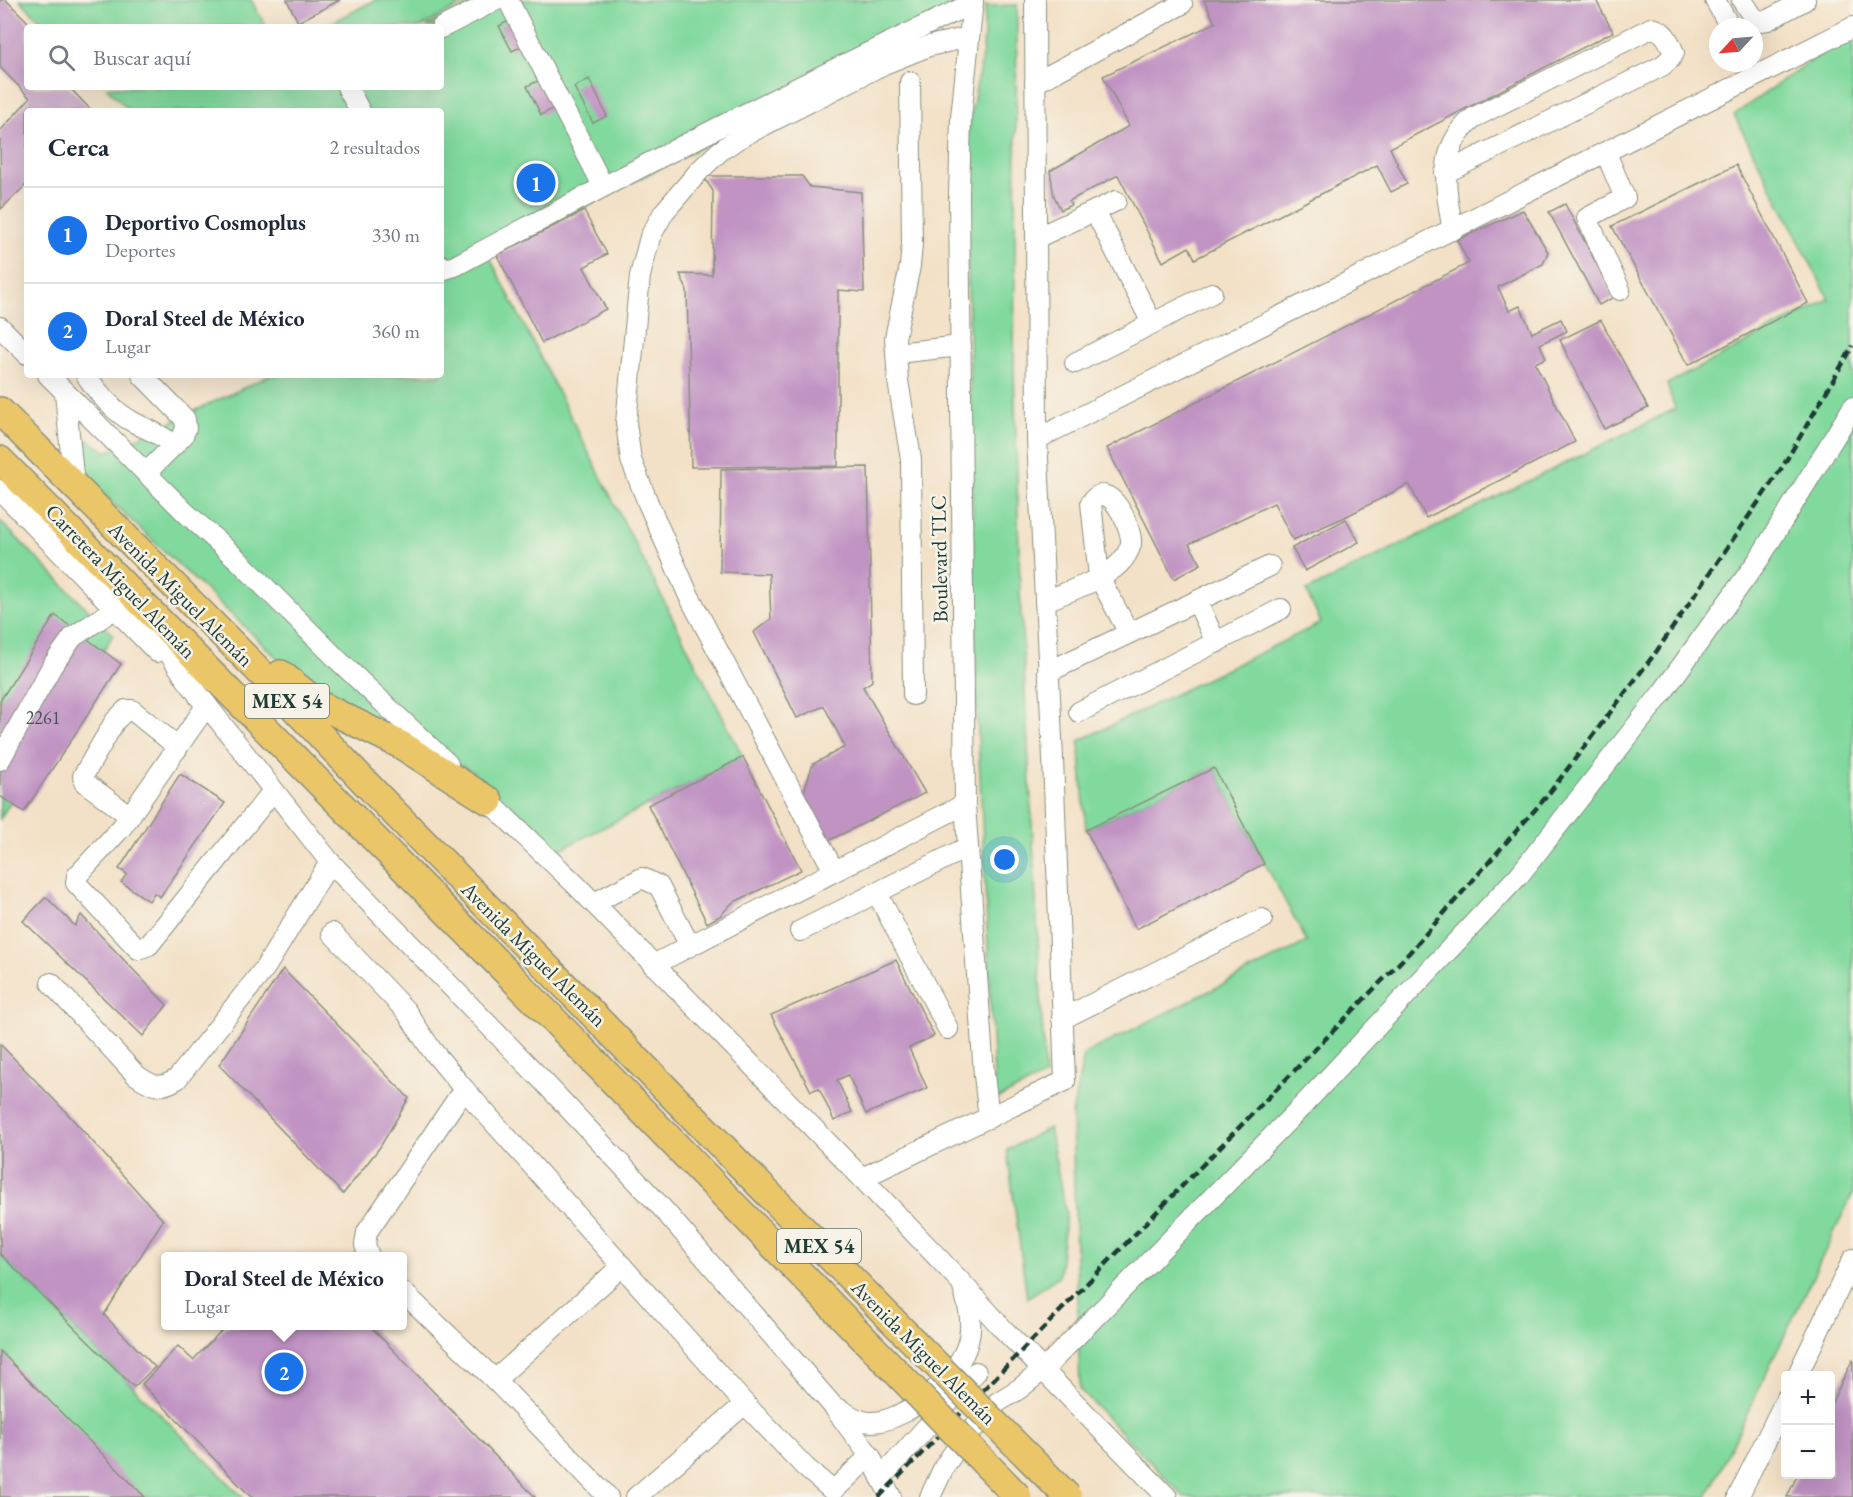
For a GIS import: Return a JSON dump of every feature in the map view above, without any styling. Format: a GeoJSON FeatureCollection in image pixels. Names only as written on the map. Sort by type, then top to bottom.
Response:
{"type":"FeatureCollection","features":[{"type":"Feature","properties":{"kind":"highway","name":"Avenida Miguel Alemán"},"geometry":{"type":"LineString","coordinates":[[0,411],[263,675],[378,796],[1068,1497]]}},
{"type":"Feature","properties":{"kind":"highway","name":"Avenida Miguel Alemán"},"geometry":{"type":"LineString","coordinates":[[0,460],[550,1016],[1018,1497]]}},
{"type":"Feature","properties":{"kind":"highway"},"geometry":{"type":"LineString","coordinates":[[128,540],[224,622],[269,665],[320,705],[401,746],[489,801]]}},
{"type":"Feature","properties":{"kind":"street"},"geometry":{"type":"LineString","coordinates":[[444,26],[496,0]]}},
{"type":"Feature","properties":{"kind":"street"},"geometry":{"type":"LineString","coordinates":[[508,0],[603,186]]}},
{"type":"Feature","properties":{"kind":"street"},"geometry":{"type":"LineString","coordinates":[[862,1178],[1065,1082],[1036,439],[1035,0]]}},
{"type":"Feature","properties":{"kind":"street"},"geometry":{"type":"LineString","coordinates":[[1035,83],[1182,4],[1180,0]]}},
{"type":"Feature","properties":{"kind":"street"},"geometry":{"type":"LineString","coordinates":[[1722,13],[1741,0],[1753,17],[1764,21],[1805,0]]}},
{"type":"Feature","properties":{"kind":"street"},"geometry":{"type":"LineString","coordinates":[[444,268],[455,266],[603,186],[846,62],[973,1]]}},
{"type":"Feature","properties":{"kind":"street","name":"Boulevard TLC"},"geometry":{"type":"LineString","coordinates":[[973,1],[959,157],[965,804],[983,1064],[989,1118]]}},
{"type":"Feature","properties":{"kind":"street"},"geometry":{"type":"LineString","coordinates":[[1763,65],[1853,27]]}},
{"type":"Feature","properties":{"kind":"street"},"geometry":{"type":"LineString","coordinates":[[1445,173],[1662,66],[1674,53],[1666,36],[1658,29],[1651,28],[1473,118],[1461,128],[1451,147],[1445,173],[1453,230]]}},
{"type":"Feature","properties":{"kind":"street"},"geometry":{"type":"LineString","coordinates":[[834,872],[688,594],[631,460],[626,423],[639,276],[650,237],[664,212],[700,170],[739,138],[884,64],[929,46],[969,37]]}},
{"type":"Feature","properties":{"kind":"street"},"geometry":{"type":"LineString","coordinates":[[1036,439],[1606,153],[1748,72]]}},
{"type":"Feature","properties":{"kind":"street"},"geometry":{"type":"LineString","coordinates":[[910,82],[912,244],[910,266],[895,338],[898,381],[911,459],[913,695]]}},
{"type":"Feature","properties":{"kind":"street"},"geometry":{"type":"LineString","coordinates":[[349,90],[358,108]]}},
{"type":"Feature","properties":{"kind":"street"},"geometry":{"type":"LineString","coordinates":[[1606,153],[1625,198],[1587,218],[1620,290]]}},
{"type":"Feature","properties":{"kind":"street"},"geometry":{"type":"LineString","coordinates":[[1036,238],[1116,201]]}},
{"type":"Feature","properties":{"kind":"street"},"geometry":{"type":"LineString","coordinates":[[1095,211],[1152,323]]}},
{"type":"Feature","properties":{"kind":"street"},"geometry":{"type":"LineString","coordinates":[[1075,363],[1212,293]]}},
{"type":"Feature","properties":{"kind":"street"},"geometry":{"type":"LineString","coordinates":[[0,327],[24,346]]}},
{"type":"Feature","properties":{"kind":"street"},"geometry":{"type":"LineString","coordinates":[[896,353],[961,346]]}},
{"type":"Feature","properties":{"kind":"street"},"geometry":{"type":"LineString","coordinates":[[51,378],[356,677],[594,903],[862,1178],[1042,1370],[1167,1497]]}},
{"type":"Feature","properties":{"kind":"street"},"geometry":{"type":"LineString","coordinates":[[88,378],[105,399],[124,417],[154,430],[174,445]]}},
{"type":"Feature","properties":{"kind":"street"},"geometry":{"type":"LineString","coordinates":[[145,378],[185,419],[186,428],[183,436],[146,473]]}},
{"type":"Feature","properties":{"kind":"street"},"geometry":{"type":"LineString","coordinates":[[65,392],[74,486]]}},
{"type":"Feature","properties":{"kind":"street"},"geometry":{"type":"LineString","coordinates":[[930,1497],[944,1467],[960,1443],[998,1402],[1019,1389],[1042,1370],[1306,1102],[1520,874],[1662,693],[1759,559],[1853,407]]}},
{"type":"Feature","properties":{"kind":"street","name":"Carretera Miguel Alemán"},"geometry":{"type":"LineString","coordinates":[[0,490],[207,705]]}},
{"type":"Feature","properties":{"kind":"street"},"geometry":{"type":"LineString","coordinates":[[1048,672],[1270,566]]}},
{"type":"Feature","properties":{"kind":"street"},"geometry":{"type":"LineString","coordinates":[[114,576],[187,680],[330,862],[542,1080],[662,1208],[833,1406],[870,1456],[891,1497]]}},
{"type":"Feature","properties":{"kind":"street"},"geometry":{"type":"LineString","coordinates":[[1045,601],[1100,576],[1129,633]]}},
{"type":"Feature","properties":{"kind":"street"},"geometry":{"type":"LineString","coordinates":[[1197,601],[1216,643]]}},
{"type":"Feature","properties":{"kind":"street"},"geometry":{"type":"LineString","coordinates":[[0,760],[52,666],[73,638],[116,608]]}},
{"type":"Feature","properties":{"kind":"street"},"geometry":{"type":"LineString","coordinates":[[1079,712],[1281,609]]}},
{"type":"Feature","properties":{"kind":"street"},"geometry":{"type":"LineString","coordinates":[[207,705],[122,827],[77,876],[76,883],[138,949],[149,945],[273,791]]}},
{"type":"Feature","properties":{"kind":"street"},"geometry":{"type":"LineString","coordinates":[[130,816],[84,782],[83,776],[115,721],[126,710],[132,711],[168,739],[177,749]]}},
{"type":"Feature","properties":{"kind":"street"},"geometry":{"type":"LineString","coordinates":[[653,965],[965,804]]}},
{"type":"Feature","properties":{"kind":"street"},"geometry":{"type":"LineString","coordinates":[[800,932],[968,847]]}},
{"type":"Feature","properties":{"kind":"street"},"geometry":{"type":"LineString","coordinates":[[51,983],[136,1076],[152,1086],[168,1085],[177,1079],[265,968],[330,862]]}},
{"type":"Feature","properties":{"kind":"street"},"geometry":{"type":"LineString","coordinates":[[594,903],[642,878],[659,886],[690,946]]}},
{"type":"Feature","properties":{"kind":"street"},"geometry":{"type":"LineString","coordinates":[[877,893],[948,1029]]}},
{"type":"Feature","properties":{"kind":"street"},"geometry":{"type":"LineString","coordinates":[[1062,1019],[1262,919]]}},
{"type":"Feature","properties":{"kind":"street"},"geometry":{"type":"LineString","coordinates":[[332,933],[406,1011],[431,1049],[464,1089],[745,1404],[830,1494],[870,1456]]}},
{"type":"Feature","properties":{"kind":"street"},"geometry":{"type":"LineString","coordinates":[[367,1252],[365,1245],[367,1232],[464,1089]]}},
{"type":"Feature","properties":{"kind":"street"},"geometry":{"type":"LineString","coordinates":[[1799,1371],[1853,1259]]}},
{"type":"Feature","properties":{"kind":"street"},"geometry":{"type":"LineString","coordinates":[[495,1380],[622,1266]]}},
{"type":"Feature","properties":{"kind":"street"},"geometry":{"type":"LineString","coordinates":[[833,1406],[861,1421],[873,1422],[892,1418],[908,1410],[938,1386],[959,1364],[968,1343],[970,1314],[961,1282]]}},
{"type":"Feature","properties":{"kind":"street"},"geometry":{"type":"LineString","coordinates":[[407,1297],[495,1380],[608,1497]]}},
{"type":"Feature","properties":{"kind":"street"},"geometry":{"type":"LineString","coordinates":[[881,1478],[976,1372]]}},
{"type":"Feature","properties":{"kind":"street"},"geometry":{"type":"LineString","coordinates":[[640,1496],[745,1404]]}},
{"type":"Feature","properties":{"kind":"street"},"geometry":{"type":"LineString","coordinates":[[1738,1497],[1781,1406]]}},
{"type":"Feature","properties":{"kind":"green space"},"geometry":{"type":"Polygon","coordinates":[[[20,0],[251,0],[264,24],[44,24],[20,0]]]}},
{"type":"Feature","properties":{"kind":"green space"},"geometry":{"type":"Polygon","coordinates":[[[375,0],[470,0],[426,24],[330,24],[375,0]]]}},
{"type":"Feature","properties":{"kind":"green space"},"geometry":{"type":"Polygon","coordinates":[[[479,0],[949,0],[948,20],[489,256],[743,757],[553,853],[472,771],[321,699],[79,471],[78,434],[107,452],[265,378],[444,378],[444,108],[127,108],[109,90],[444,90],[444,24],[432,24],[479,0]]]}},
{"type":"Feature","properties":{"kind":"green space"},"geometry":{"type":"Polygon","coordinates":[[[1017,5],[1014,367],[1020,590],[1045,1076],[995,1100],[977,713],[965,146],[983,51],[985,6],[1017,5]]]}},
{"type":"Feature","properties":{"kind":"green space"},"geometry":{"type":"Polygon","coordinates":[[[1853,31],[1853,1193],[1707,1497],[1184,1497],[1080,1390],[1072,1114],[1084,1054],[1307,942],[1214,768],[1086,830],[1079,741],[1321,623],[1306,591],[1675,409],[1667,384],[1829,299],[1734,115],[1853,31]]]}},
{"type":"Feature","properties":{"kind":"green space"},"geometry":{"type":"Polygon","coordinates":[[[0,521],[113,635],[0,819],[0,521]]]}},
{"type":"Feature","properties":{"kind":"green space"},"geometry":{"type":"Polygon","coordinates":[[[1049,1128],[1066,1213],[1059,1276],[1027,1298],[1007,1150],[1049,1128]]]}},
{"type":"Feature","properties":{"kind":"green space"},"geometry":{"type":"Polygon","coordinates":[[[0,1254],[243,1497],[0,1497],[0,1254]]]}},
{"type":"Feature","properties":{"kind":"building"},"geometry":{"type":"Polygon","coordinates":[[[0,0],[6,0],[30,24],[24,24],[24,90],[72,90],[89,108],[24,108],[24,187],[1,209],[0,131],[30,98],[0,67],[0,0]]]}},
{"type":"Feature","properties":{"kind":"building"},"geometry":{"type":"Polygon","coordinates":[[[287,0],[340,0],[298,22],[287,0]]]}},
{"type":"Feature","properties":{"kind":"building"},"geometry":{"type":"Polygon","coordinates":[[[1204,0],[1596,0],[1613,32],[1390,148],[1407,184],[1391,192],[1377,165],[1195,259],[1189,247],[1163,262],[1118,175],[1069,201],[1071,205],[1061,210],[1054,196],[1050,171],[1129,126],[1103,76],[1215,23],[1204,0]]]}},
{"type":"Feature","properties":{"kind":"building"},"geometry":{"type":"Polygon","coordinates":[[[516,17],[529,43],[512,51],[499,26],[516,17]]]}},
{"type":"Feature","properties":{"kind":"building"},"geometry":{"type":"Polygon","coordinates":[[[542,79],[556,107],[541,115],[527,86],[542,79]]]}},
{"type":"Feature","properties":{"kind":"building"},"geometry":{"type":"Polygon","coordinates":[[[589,79],[607,116],[593,123],[574,87],[589,79]]]}},
{"type":"Feature","properties":{"kind":"building"},"geometry":{"type":"Polygon","coordinates":[[[1736,165],[1808,303],[1688,365],[1612,226],[1736,165]]]}},
{"type":"Feature","properties":{"kind":"building"},"geometry":{"type":"Polygon","coordinates":[[[703,176],[802,176],[810,187],[861,192],[864,292],[838,290],[838,466],[691,467],[687,290],[680,274],[712,275],[713,191],[703,176]]]}},
{"type":"Feature","properties":{"kind":"building"},"geometry":{"type":"Polygon","coordinates":[[[1565,204],[1614,297],[1599,305],[1549,212],[1565,204]]]}},
{"type":"Feature","properties":{"kind":"building"},"geometry":{"type":"Polygon","coordinates":[[[1523,210],[1548,252],[1543,264],[1498,287],[1509,311],[1520,306],[1532,333],[1561,319],[1567,331],[1540,344],[1546,358],[1535,363],[1575,442],[1426,518],[1409,484],[1345,517],[1293,540],[1274,503],[1189,544],[1201,564],[1174,579],[1107,448],[1469,263],[1457,240],[1523,210]]]}},
{"type":"Feature","properties":{"kind":"building"},"geometry":{"type":"Polygon","coordinates":[[[584,211],[607,254],[584,267],[606,309],[542,343],[497,255],[584,211]]]}},
{"type":"Feature","properties":{"kind":"building"},"geometry":{"type":"Polygon","coordinates":[[[1601,320],[1648,408],[1604,429],[1560,340],[1601,320]]]}},
{"type":"Feature","properties":{"kind":"building"},"geometry":{"type":"Polygon","coordinates":[[[868,467],[872,681],[863,687],[925,793],[826,842],[801,800],[813,764],[845,747],[824,706],[797,718],[754,632],[771,619],[769,574],[720,572],[721,469],[868,467]]]}},
{"type":"Feature","properties":{"kind":"building"},"geometry":{"type":"Polygon","coordinates":[[[1346,519],[1359,542],[1305,571],[1292,548],[1346,519]]]}},
{"type":"Feature","properties":{"kind":"building"},"geometry":{"type":"Polygon","coordinates":[[[55,615],[121,664],[24,812],[0,796],[0,701],[55,615]]]}},
{"type":"Feature","properties":{"kind":"building"},"geometry":{"type":"Polygon","coordinates":[[[743,757],[801,870],[732,903],[720,916],[707,923],[648,805],[743,757]]]}},
{"type":"Feature","properties":{"kind":"building"},"geometry":{"type":"Polygon","coordinates":[[[1214,768],[1264,864],[1136,929],[1086,830],[1214,768]]]}},
{"type":"Feature","properties":{"kind":"building"},"geometry":{"type":"Polygon","coordinates":[[[180,774],[225,803],[160,897],[154,893],[149,901],[121,882],[127,874],[119,869],[180,774]]]}},
{"type":"Feature","properties":{"kind":"building"},"geometry":{"type":"Polygon","coordinates":[[[46,897],[75,926],[81,915],[167,1005],[143,1036],[23,921],[46,897]]]}},
{"type":"Feature","properties":{"kind":"building"},"geometry":{"type":"Polygon","coordinates":[[[896,960],[934,1036],[909,1048],[927,1088],[866,1114],[848,1075],[837,1080],[852,1112],[834,1121],[819,1088],[811,1091],[771,1015],[896,960]]]}},
{"type":"Feature","properties":{"kind":"building"},"geometry":{"type":"Polygon","coordinates":[[[283,969],[409,1098],[380,1147],[343,1194],[219,1065],[283,969]]]}},
{"type":"Feature","properties":{"kind":"building"},"geometry":{"type":"Polygon","coordinates":[[[0,1044],[67,1113],[163,1220],[104,1315],[155,1367],[134,1387],[0,1254],[0,1044]]]}},
{"type":"Feature","properties":{"kind":"building"},"geometry":{"type":"Polygon","coordinates":[[[222,1330],[374,1330],[535,1497],[251,1497],[142,1384],[178,1346],[193,1360],[222,1330]]]}},
{"type":"Feature","properties":{"kind":"building"},"geometry":{"type":"Polygon","coordinates":[[[0,1351],[145,1497],[0,1497],[0,1351]]]}},
{"type":"Feature","properties":{"kind":"building"},"geometry":{"type":"Polygon","coordinates":[[[1853,1359],[1853,1497],[1787,1497],[1796,1479],[1835,1479],[1835,1396],[1853,1359]]]}},
{"type":"Feature","properties":{"kind":"railway"},"geometry":{"type":"LineString","coordinates":[[879,1497],[1409,953],[1547,796],[1656,652],[1783,466],[1853,346]]}},
{"type":"Feature","properties":{"kind":"place","name":"Deportivo Cosmoplus"},"geometry":{"type":"Point","coordinates":[536,183]}},
{"type":"Feature","properties":{"kind":"place","name":"Doral Steel de México"},"geometry":{"type":"Point","coordinates":[284,1372]}}]}
